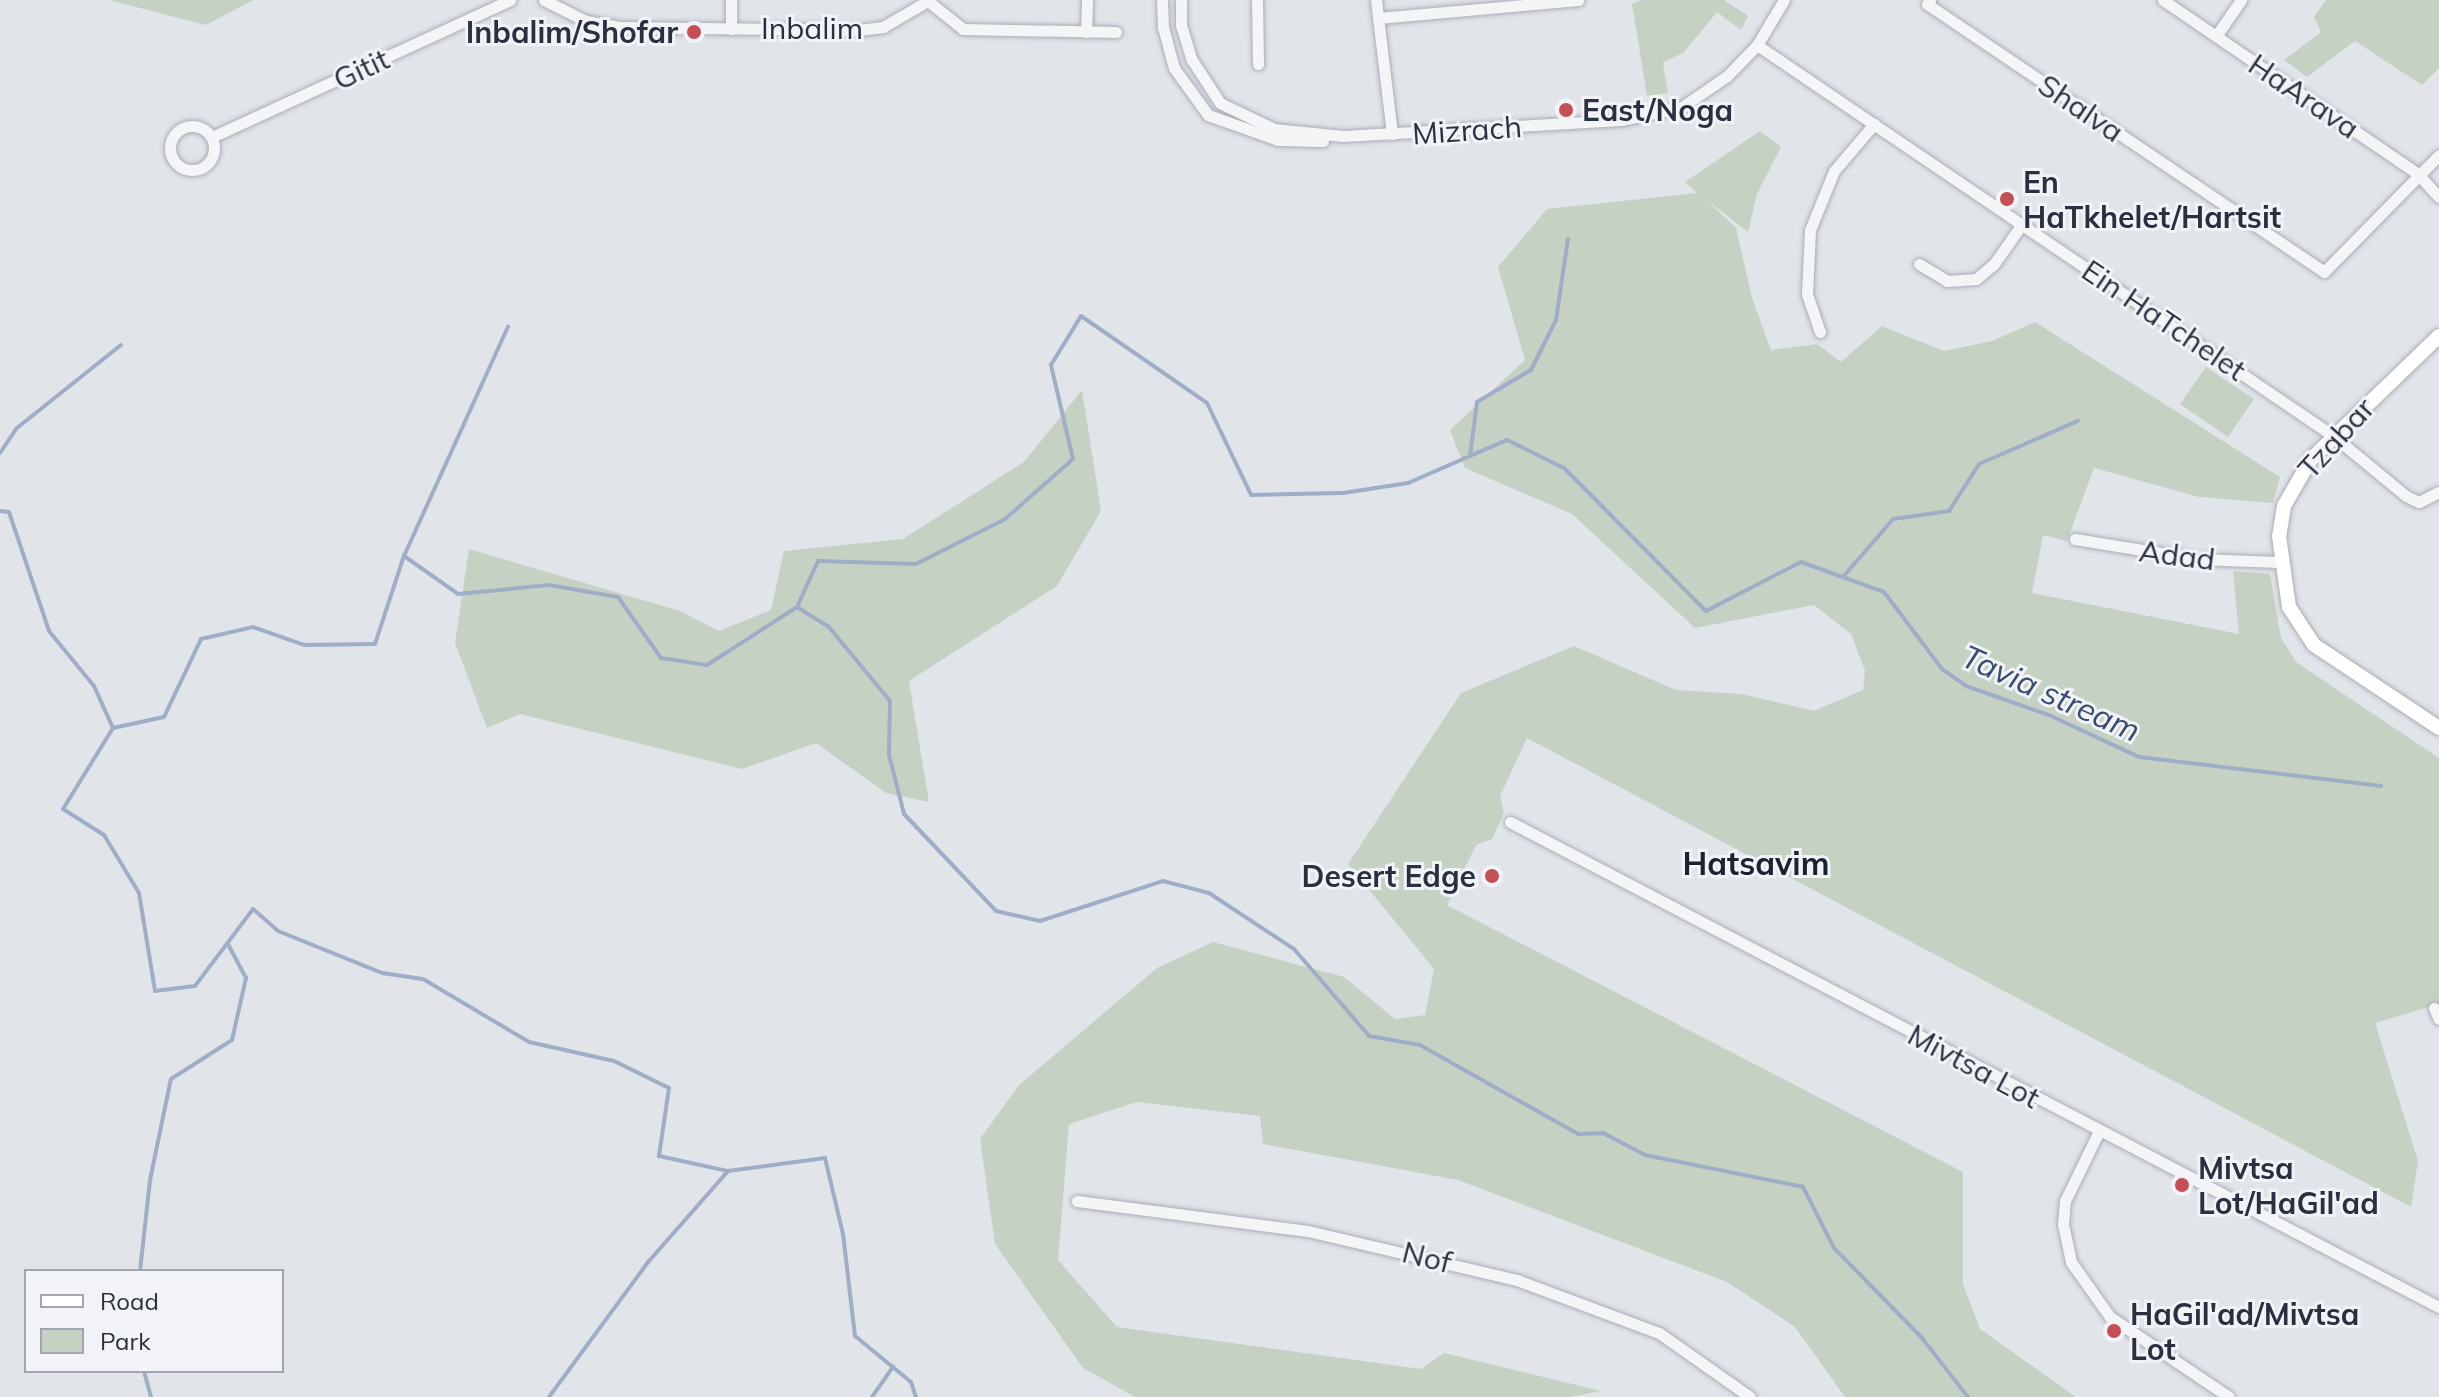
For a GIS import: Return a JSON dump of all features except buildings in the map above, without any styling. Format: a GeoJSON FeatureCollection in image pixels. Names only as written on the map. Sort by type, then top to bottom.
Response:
{"type":"FeatureCollection","features":[{"type":"Feature","properties":{"kind":"street","name":"Gitit"},"geometry":{"type":"LineString","coordinates":[[212,137],[510,0]]}},
{"type":"Feature","properties":{"kind":"street","name":"Inbalim"},"geometry":{"type":"LineString","coordinates":[[544,0],[601,25],[731,29],[883,27],[928,0],[963,29],[1116,32]]}},
{"type":"Feature","properties":{"kind":"street"},"geometry":{"type":"LineString","coordinates":[[731,0],[731,29]]}},
{"type":"Feature","properties":{"kind":"street"},"geometry":{"type":"LineString","coordinates":[[1086,32],[1087,0]]}},
{"type":"Feature","properties":{"kind":"street","name":"Mizrach"},"geometry":{"type":"LineString","coordinates":[[1162,0],[1163,27],[1174,68],[1208,115],[1278,140],[1654,115],[1703,95],[1757,45],[1784,0]]}},
{"type":"Feature","properties":{"kind":"street","name":"Mizrach"},"geometry":{"type":"LineString","coordinates":[[1181,0],[1192,60],[1208,88],[1233,113],[1305,135],[1392,134]]}},
{"type":"Feature","properties":{"kind":"street"},"geometry":{"type":"LineString","coordinates":[[1257,0],[1258,64]]}},
{"type":"Feature","properties":{"kind":"street"},"geometry":{"type":"LineString","coordinates":[[1376,0],[1392,134]]}},
{"type":"Feature","properties":{"kind":"street"},"geometry":{"type":"LineString","coordinates":[[1378,18],[1499,4],[1578,0]]}},
{"type":"Feature","properties":{"kind":"street","name":"Shalva"},"geometry":{"type":"LineString","coordinates":[[1930,0],[1927,4],[2324,272],[2418,174]]}},
{"type":"Feature","properties":{"kind":"street","name":"HaArava"},"geometry":{"type":"LineString","coordinates":[[2163,0],[2418,174],[2439,197]]}},
{"type":"Feature","properties":{"kind":"street"},"geometry":{"type":"LineString","coordinates":[[2216,36],[2241,0]]}},
{"type":"Feature","properties":{"kind":"street","name":"Ein HaTchelet"},"geometry":{"type":"LineString","coordinates":[[1757,45],[2332,435],[2406,496],[2419,502],[2439,492]]}},
{"type":"Feature","properties":{"kind":"street"},"geometry":{"type":"LineString","coordinates":[[1820,332],[1807,294],[1810,230],[1834,171],[1874,124]]}},
{"type":"Feature","properties":{"kind":"street"},"geometry":{"type":"LineString","coordinates":[[185,127],[200,127],[212,137],[215,151],[203,168],[182,168],[172,158],[173,136],[185,127]]}},
{"type":"Feature","properties":{"kind":"street"},"geometry":{"type":"LineString","coordinates":[[2418,174],[2439,155]]}},
{"type":"Feature","properties":{"kind":"street"},"geometry":{"type":"LineString","coordinates":[[1919,264],[1947,281],[1976,279],[1994,264],[2022,224]]}},
{"type":"Feature","properties":{"kind":"street","name":"Tzabar"},"geometry":{"type":"LineString","coordinates":[[2439,336],[2332,435],[2295,482],[2284,506],[2279,562],[2289,607],[2314,645],[2439,728]]}},
{"type":"Feature","properties":{"kind":"street","name":"Adad"},"geometry":{"type":"LineString","coordinates":[[2075,539],[2197,559],[2279,562]]}},
{"type":"Feature","properties":{"kind":"street","name":"Mivtsa Lot"},"geometry":{"type":"LineString","coordinates":[[1510,822],[2439,1307]]}},
{"type":"Feature","properties":{"kind":"street"},"geometry":{"type":"LineString","coordinates":[[2099,1131],[2065,1201],[2063,1224],[2071,1262],[2110,1317],[2229,1397]]}},
{"type":"Feature","properties":{"kind":"street","name":"Nof"},"geometry":{"type":"LineString","coordinates":[[1077,1201],[1308,1231],[1529,1284],[1659,1333],[1750,1397]]}},
{"type":"Feature","properties":{"kind":"green space"},"geometry":{"type":"Polygon","coordinates":[[[109,0],[253,0],[206,25],[109,0]]]}},
{"type":"Feature","properties":{"kind":"green space"},"geometry":{"type":"Polygon","coordinates":[[[1642,0],[1724,0],[1748,16],[1741,30],[1717,12],[1684,52],[1663,63],[1668,93],[1647,96],[1632,4],[1642,0]]]}},
{"type":"Feature","properties":{"kind":"green space"},"geometry":{"type":"Polygon","coordinates":[[[2326,0],[2439,0],[2439,68],[2422,85],[2355,41],[2307,77],[2284,60],[2321,32],[2314,17],[2326,0]]]}},
{"type":"Feature","properties":{"kind":"green space"},"geometry":{"type":"Polygon","coordinates":[[[1760,131],[1781,147],[1757,194],[1748,232],[1708,201],[1736,228],[1752,298],[1771,350],[1817,344],[1841,362],[1882,326],[1944,351],[1992,341],[2035,322],[2280,477],[2273,503],[2199,497],[2094,468],[2067,541],[2043,535],[2032,593],[2239,634],[2233,571],[2270,574],[2281,638],[2296,662],[2439,758],[2439,1004],[2375,1023],[2418,1161],[2411,1207],[1527,738],[1500,796],[1504,813],[1492,839],[1476,845],[1447,905],[1963,1172],[1963,1284],[1980,1329],[2076,1397],[1845,1397],[1795,1327],[1727,1282],[1458,1180],[1263,1144],[1260,1116],[1137,1102],[1069,1124],[1058,1260],[1117,1327],[1421,1369],[1444,1353],[1601,1391],[1570,1397],[1135,1397],[1083,1368],[995,1244],[980,1139],[1019,1085],[1157,968],[1213,942],[1344,977],[1395,1019],[1425,1015],[1434,969],[1348,864],[1461,693],[1574,646],[1676,690],[1742,694],[1814,711],[1863,690],[1865,671],[1851,634],[1814,605],[1695,628],[1572,514],[1465,468],[1450,430],[1525,360],[1498,267],[1547,209],[1697,193],[1685,182],[1760,131]]]}},
{"type":"Feature","properties":{"kind":"green space"},"geometry":{"type":"Polygon","coordinates":[[[2206,367],[2254,399],[2228,437],[2180,404],[2206,367]]]}},
{"type":"Feature","properties":{"kind":"green space"},"geometry":{"type":"Polygon","coordinates":[[[1082,390],[1101,511],[1057,586],[909,681],[929,802],[886,793],[816,743],[742,769],[520,714],[487,728],[455,643],[469,549],[680,611],[719,631],[771,610],[784,551],[903,539],[1024,462],[1082,390]]]}},
{"type":"Feature","properties":{"kind":"waterway"},"geometry":{"type":"LineString","coordinates":[[1470,456],[1477,402],[1531,370],[1556,320],[1568,239]]}},
{"type":"Feature","properties":{"kind":"waterway","name":"Tavia stream"},"geometry":{"type":"LineString","coordinates":[[0,511],[9,512],[49,631],[94,686],[113,728],[164,717],[201,639],[253,627],[304,645],[375,644],[404,556],[458,594],[549,585],[618,597],[661,658],[707,665],[797,607],[818,561],[916,564],[1005,519],[1073,459],[1051,365],[1081,316],[1207,403],[1251,495],[1343,493],[1408,483],[1507,440],[1564,468],[1706,611],[1801,562],[1884,592],[1942,669],[1966,686],[2049,715],[2139,757],[2381,786]]}},
{"type":"Feature","properties":{"kind":"waterway"},"geometry":{"type":"LineString","coordinates":[[404,556],[508,327]]}},
{"type":"Feature","properties":{"kind":"waterway"},"geometry":{"type":"LineString","coordinates":[[0,453],[17,428],[121,345]]}},
{"type":"Feature","properties":{"kind":"waterway"},"geometry":{"type":"LineString","coordinates":[[1843,577],[1893,519],[1949,511],[1979,464],[2078,421]]}},
{"type":"Feature","properties":{"kind":"waterway"},"geometry":{"type":"LineString","coordinates":[[797,607],[828,626],[890,701],[889,755],[904,814],[996,911],[1040,921],[1163,881],[1209,893],[1294,949],[1369,1036],[1420,1045],[1578,1134],[1603,1133],[1645,1155],[1803,1187],[1834,1248],[1922,1338],[1968,1397]]}},
{"type":"Feature","properties":{"kind":"waterway"},"geometry":{"type":"LineString","coordinates":[[113,728],[63,809],[104,835],[139,893],[155,991],[195,986],[253,909],[278,931],[382,973],[423,979],[529,1042],[614,1061],[669,1088],[659,1156],[728,1171],[825,1158],[843,1234],[855,1336],[911,1382],[916,1397]]}},
{"type":"Feature","properties":{"kind":"waterway"},"geometry":{"type":"LineString","coordinates":[[140,1269],[150,1180],[171,1079],[232,1040],[246,978],[228,944]]}},
{"type":"Feature","properties":{"kind":"waterway"},"geometry":{"type":"LineString","coordinates":[[549,1397],[649,1261],[728,1171]]}},
{"type":"Feature","properties":{"kind":"waterway"},"geometry":{"type":"LineString","coordinates":[[872,1397],[893,1367]]}},
{"type":"Feature","properties":{"kind":"waterway"},"geometry":{"type":"LineString","coordinates":[[145,1373],[151,1397]]}},
{"type":"Feature","properties":{"kind":"place","name":"Inbalim/Shofar"},"geometry":{"type":"Point","coordinates":[694,32]}},
{"type":"Feature","properties":{"kind":"place","name":"East/Noga"},"geometry":{"type":"Point","coordinates":[1566,110]}},
{"type":"Feature","properties":{"kind":"place","name":"En HaTkhelet/Hartsit"},"geometry":{"type":"Point","coordinates":[2007,199]}},
{"type":"Feature","properties":{"kind":"place","name":"Desert Edge"},"geometry":{"type":"Point","coordinates":[1492,876]}},
{"type":"Feature","properties":{"kind":"place","name":"Mivtsa Lot/HaGil'ad"},"geometry":{"type":"Point","coordinates":[2182,1185]}},
{"type":"Feature","properties":{"kind":"place","name":"HaGil'ad/Mivtsa Lot"},"geometry":{"type":"Point","coordinates":[2114,1331]}},
{"type":"Feature","properties":{"kind":"district","name":"Hatsavim"},"geometry":{"type":"Point","coordinates":[1756,863]}}]}
